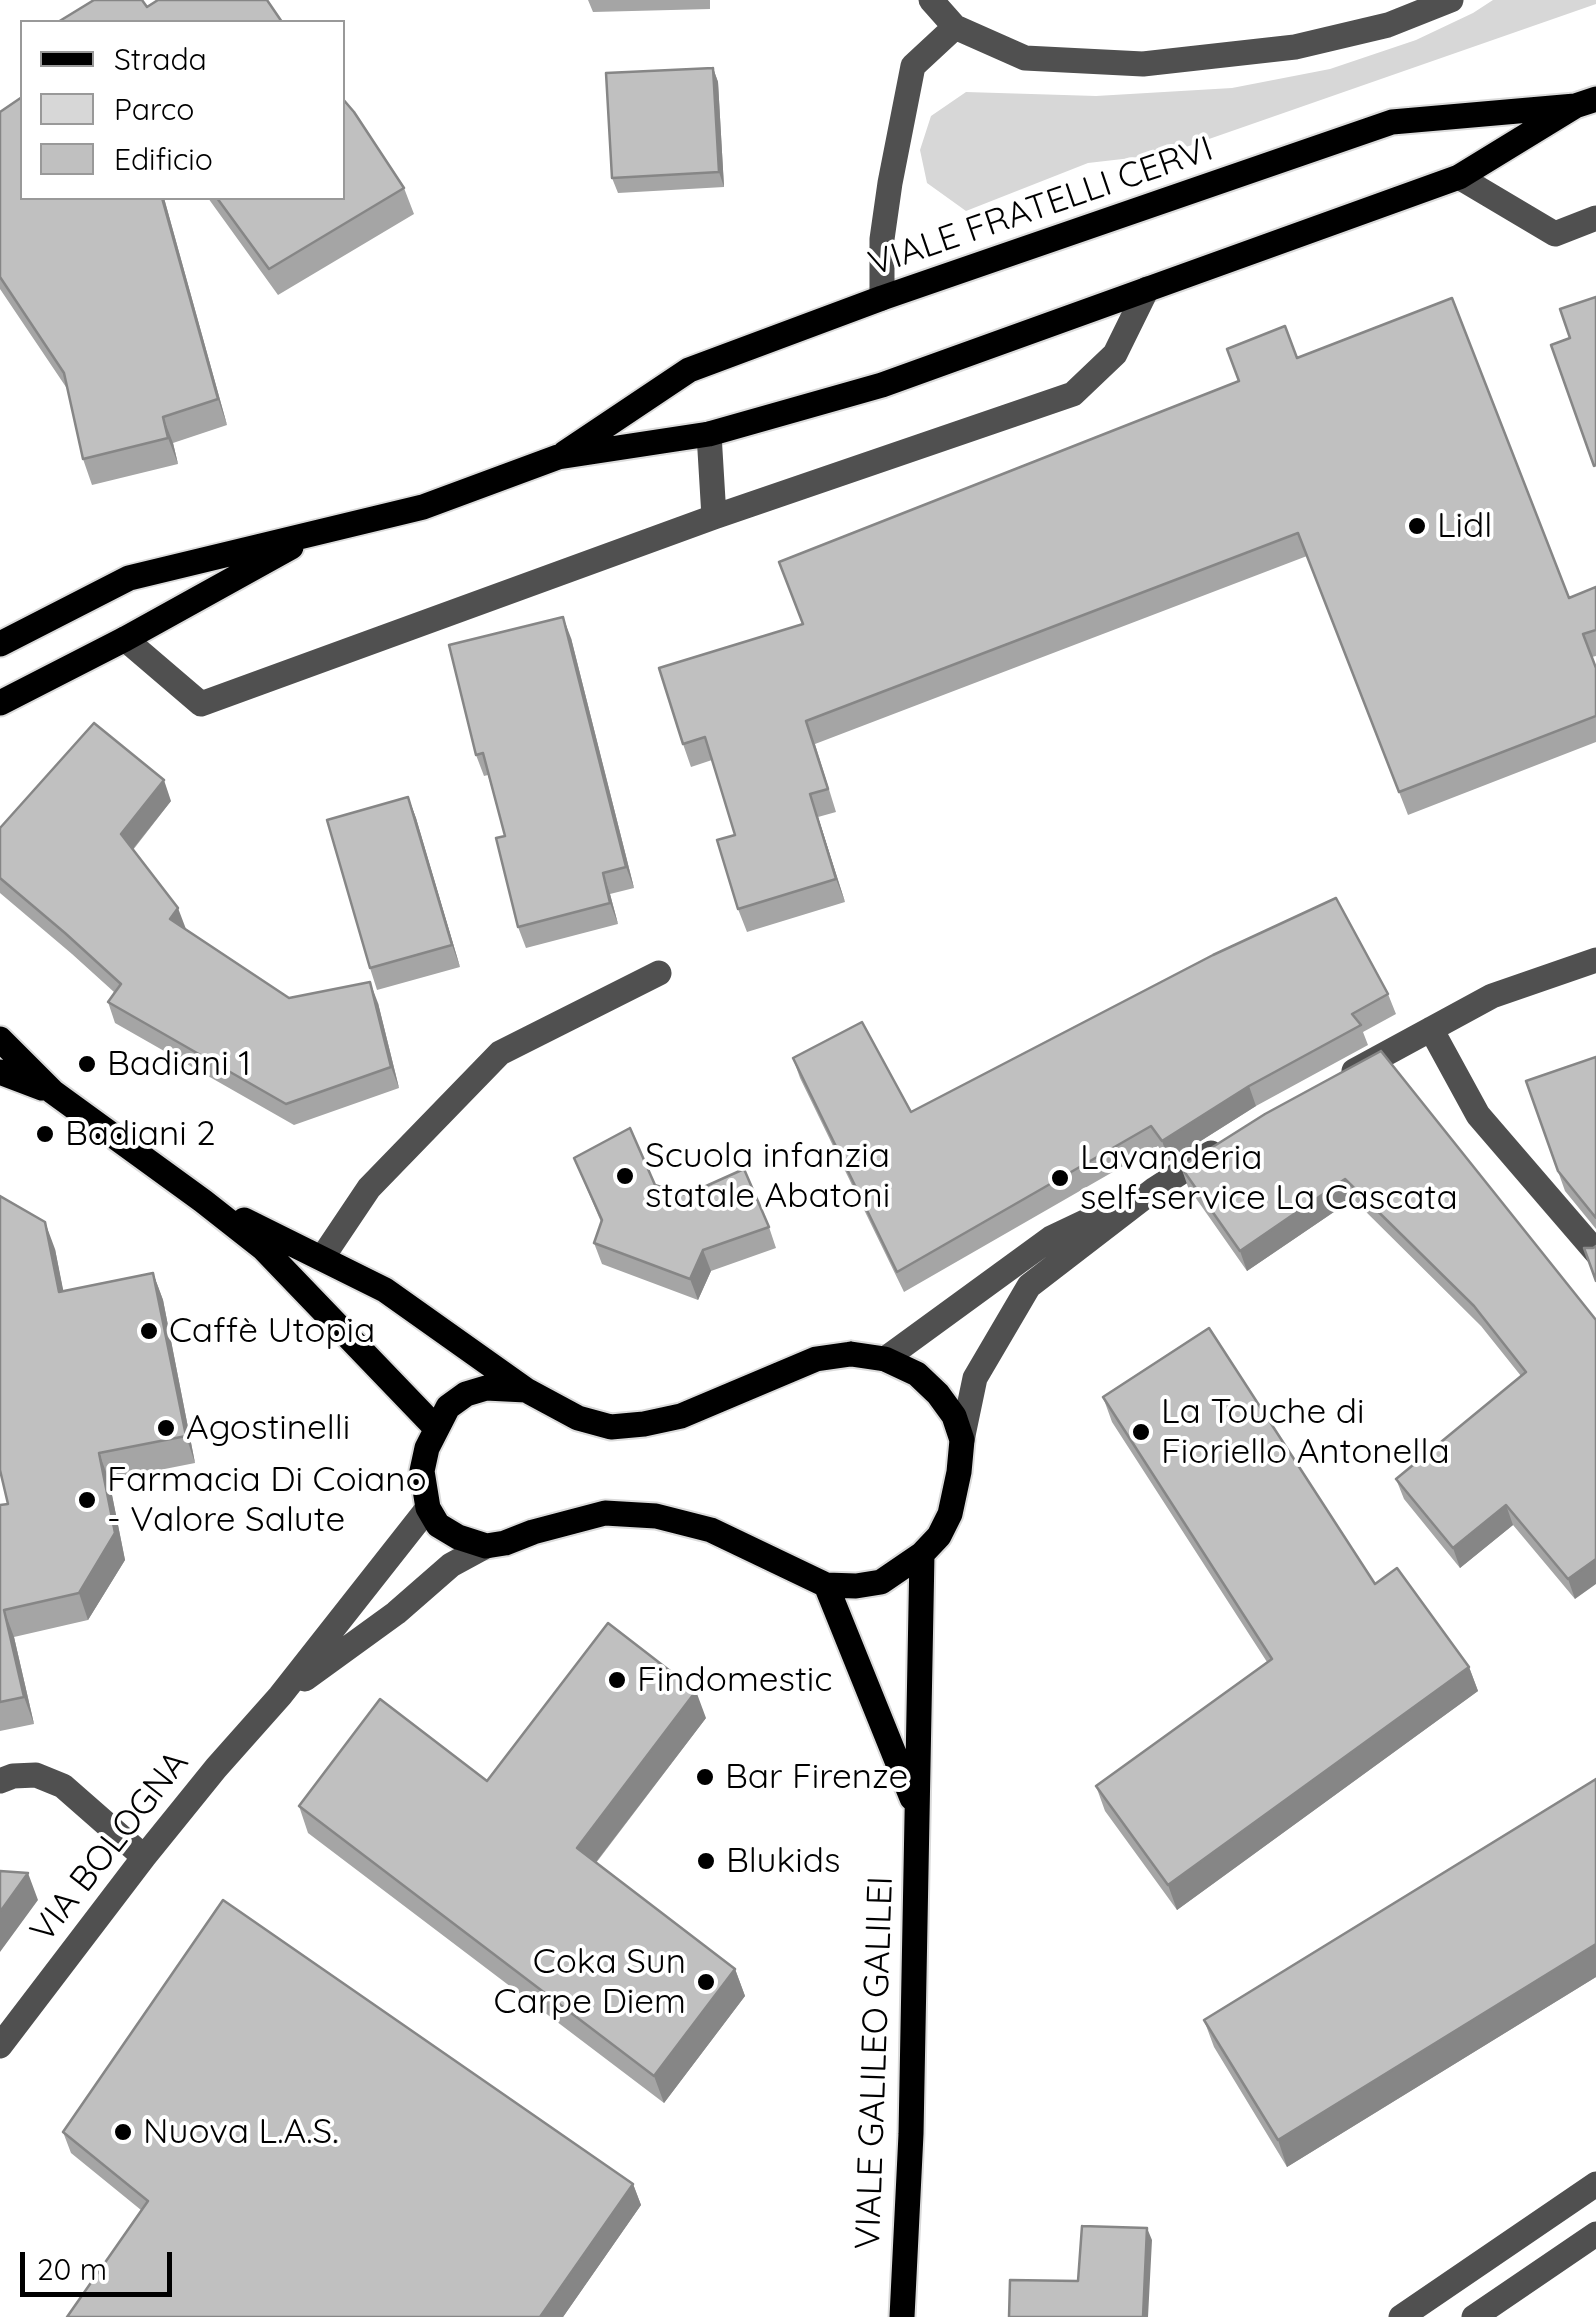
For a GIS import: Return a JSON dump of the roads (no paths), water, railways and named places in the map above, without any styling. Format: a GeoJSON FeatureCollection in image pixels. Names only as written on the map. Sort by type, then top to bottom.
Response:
{"type":"FeatureCollection","features":[{"type":"Feature","properties":{"kind":"main road","name":"VIALE FRATELLI CERVI"},"geometry":{"type":"LineString","coordinates":[[558,457],[689,370],[882,298],[1392,122],[1586,103]]}},
{"type":"Feature","properties":{"kind":"main road","name":"VIALE FRATELLI CERVI"},"geometry":{"type":"LineString","coordinates":[[0,644],[129,578],[424,506],[558,457],[709,434],[882,385],[1459,178],[1586,103]]}},
{"type":"Feature","properties":{"kind":"main road"},"geometry":{"type":"LineString","coordinates":[[0,703],[125,639],[318,531]]}},
{"type":"Feature","properties":{"kind":"main road"},"geometry":{"type":"LineString","coordinates":[[0,1039],[53,1092],[264,1249],[436,1428]]}},
{"type":"Feature","properties":{"kind":"main road"},"geometry":{"type":"LineString","coordinates":[[0,1072],[53,1092]]}},
{"type":"Feature","properties":{"kind":"main road"},"geometry":{"type":"LineString","coordinates":[[203,1200],[385,1290],[526,1390],[578,1418],[611,1427],[680,1416],[816,1359],[851,1354],[885,1359],[916,1374],[954,1416],[962,1440],[950,1514],[939,1536],[922,1554],[881,1582],[856,1586],[826,1585],[711,1530],[656,1516],[605,1513],[486,1546],[458,1537],[438,1524],[428,1508],[422,1471],[436,1428],[448,1407],[466,1394],[486,1388],[526,1390]]}},
{"type":"Feature","properties":{"kind":"main road","name":"VIALE GALILEO GALILEI"},"geometry":{"type":"LineString","coordinates":[[902,2317],[911,2134],[922,1554]]}},
{"type":"Feature","properties":{"kind":"main road"},"geometry":{"type":"LineString","coordinates":[[826,1585],[916,1810]]}},
{"type":"Feature","properties":{"kind":"street"},"geometry":{"type":"LineString","coordinates":[[931,0],[955,27],[1025,58],[1144,64],[1295,47],[1388,25],[1451,0]]}},
{"type":"Feature","properties":{"kind":"street"},"geometry":{"type":"LineString","coordinates":[[882,298],[882,239],[913,66],[955,27]]}},
{"type":"Feature","properties":{"kind":"street"},"geometry":{"type":"LineString","coordinates":[[1459,178],[1555,234],[1596,218]]}},
{"type":"Feature","properties":{"kind":"street"},"geometry":{"type":"LineString","coordinates":[[125,639],[201,704],[714,517],[1074,394],[1115,354],[1147,289]]}},
{"type":"Feature","properties":{"kind":"street"},"geometry":{"type":"LineString","coordinates":[[709,434],[714,517]]}},
{"type":"Feature","properties":{"kind":"street"},"geometry":{"type":"LineString","coordinates":[[1331,1083],[1492,996],[1596,960]]}},
{"type":"Feature","properties":{"kind":"street"},"geometry":{"type":"LineString","coordinates":[[322,1258],[369,1188],[500,1054],[659,973]]}},
{"type":"Feature","properties":{"kind":"street"},"geometry":{"type":"LineString","coordinates":[[1431,1029],[1478,1115],[1596,1252]]}},
{"type":"Feature","properties":{"kind":"street"},"geometry":{"type":"LineString","coordinates":[[962,1440],[975,1378],[1029,1286],[1155,1189],[1233,1140]]}},
{"type":"Feature","properties":{"kind":"street"},"geometry":{"type":"LineString","coordinates":[[885,1359],[1051,1238],[1155,1189]]}},
{"type":"Feature","properties":{"kind":"street"},"geometry":{"type":"LineString","coordinates":[[280,1696],[428,1508]]}},
{"type":"Feature","properties":{"kind":"street"},"geometry":{"type":"LineString","coordinates":[[280,1696],[396,1613],[451,1566],[486,1546]]}},
{"type":"Feature","properties":{"kind":"street","name":"VIA BOLOGNA"},"geometry":{"type":"LineString","coordinates":[[0,2046],[144,1857],[280,1696]]}},
{"type":"Feature","properties":{"kind":"street"},"geometry":{"type":"LineString","coordinates":[[0,1781],[13,1776],[36,1776],[62,1786],[144,1857]]}},
{"type":"Feature","properties":{"kind":"street"},"geometry":{"type":"LineString","coordinates":[[1401,2317],[1596,2184]]}},
{"type":"Feature","properties":{"kind":"street"},"geometry":{"type":"LineString","coordinates":[[1474,2317],[1596,2234]]}},
{"type":"Feature","properties":{"kind":"place","name":"Lidl"},"geometry":{"type":"Point","coordinates":[1417,526]}},
{"type":"Feature","properties":{"kind":"place","name":"Badiani 1"},"geometry":{"type":"Point","coordinates":[87,1064]}},
{"type":"Feature","properties":{"kind":"place","name":"Badiani 2"},"geometry":{"type":"Point","coordinates":[45,1134]}},
{"type":"Feature","properties":{"kind":"place","name":"Scuola infanzia statale Abatoni"},"geometry":{"type":"Point","coordinates":[625,1176]}},
{"type":"Feature","properties":{"kind":"place","name":"Lavanderia self-service La Cascata"},"geometry":{"type":"Point","coordinates":[1060,1178]}},
{"type":"Feature","properties":{"kind":"place","name":"Caffè Utopia"},"geometry":{"type":"Point","coordinates":[149,1331]}},
{"type":"Feature","properties":{"kind":"place","name":"Agostinelli"},"geometry":{"type":"Point","coordinates":[166,1428]}},
{"type":"Feature","properties":{"kind":"place","name":"La Touche di Fioriello Antonella"},"geometry":{"type":"Point","coordinates":[1141,1432]}},
{"type":"Feature","properties":{"kind":"place","name":"Farmacia Di Coiano - Valore Salute"},"geometry":{"type":"Point","coordinates":[87,1500]}},
{"type":"Feature","properties":{"kind":"place","name":"Findomestic"},"geometry":{"type":"Point","coordinates":[617,1680]}},
{"type":"Feature","properties":{"kind":"place","name":"Bar Firenze"},"geometry":{"type":"Point","coordinates":[705,1777]}},
{"type":"Feature","properties":{"kind":"place","name":"Blukids"},"geometry":{"type":"Point","coordinates":[706,1861]}},
{"type":"Feature","properties":{"kind":"place","name":"Coka Sun Carpe Diem"},"geometry":{"type":"Point","coordinates":[706,1982]}},
{"type":"Feature","properties":{"kind":"place","name":"Nuova L.A.S."},"geometry":{"type":"Point","coordinates":[123,2132]}}]}
